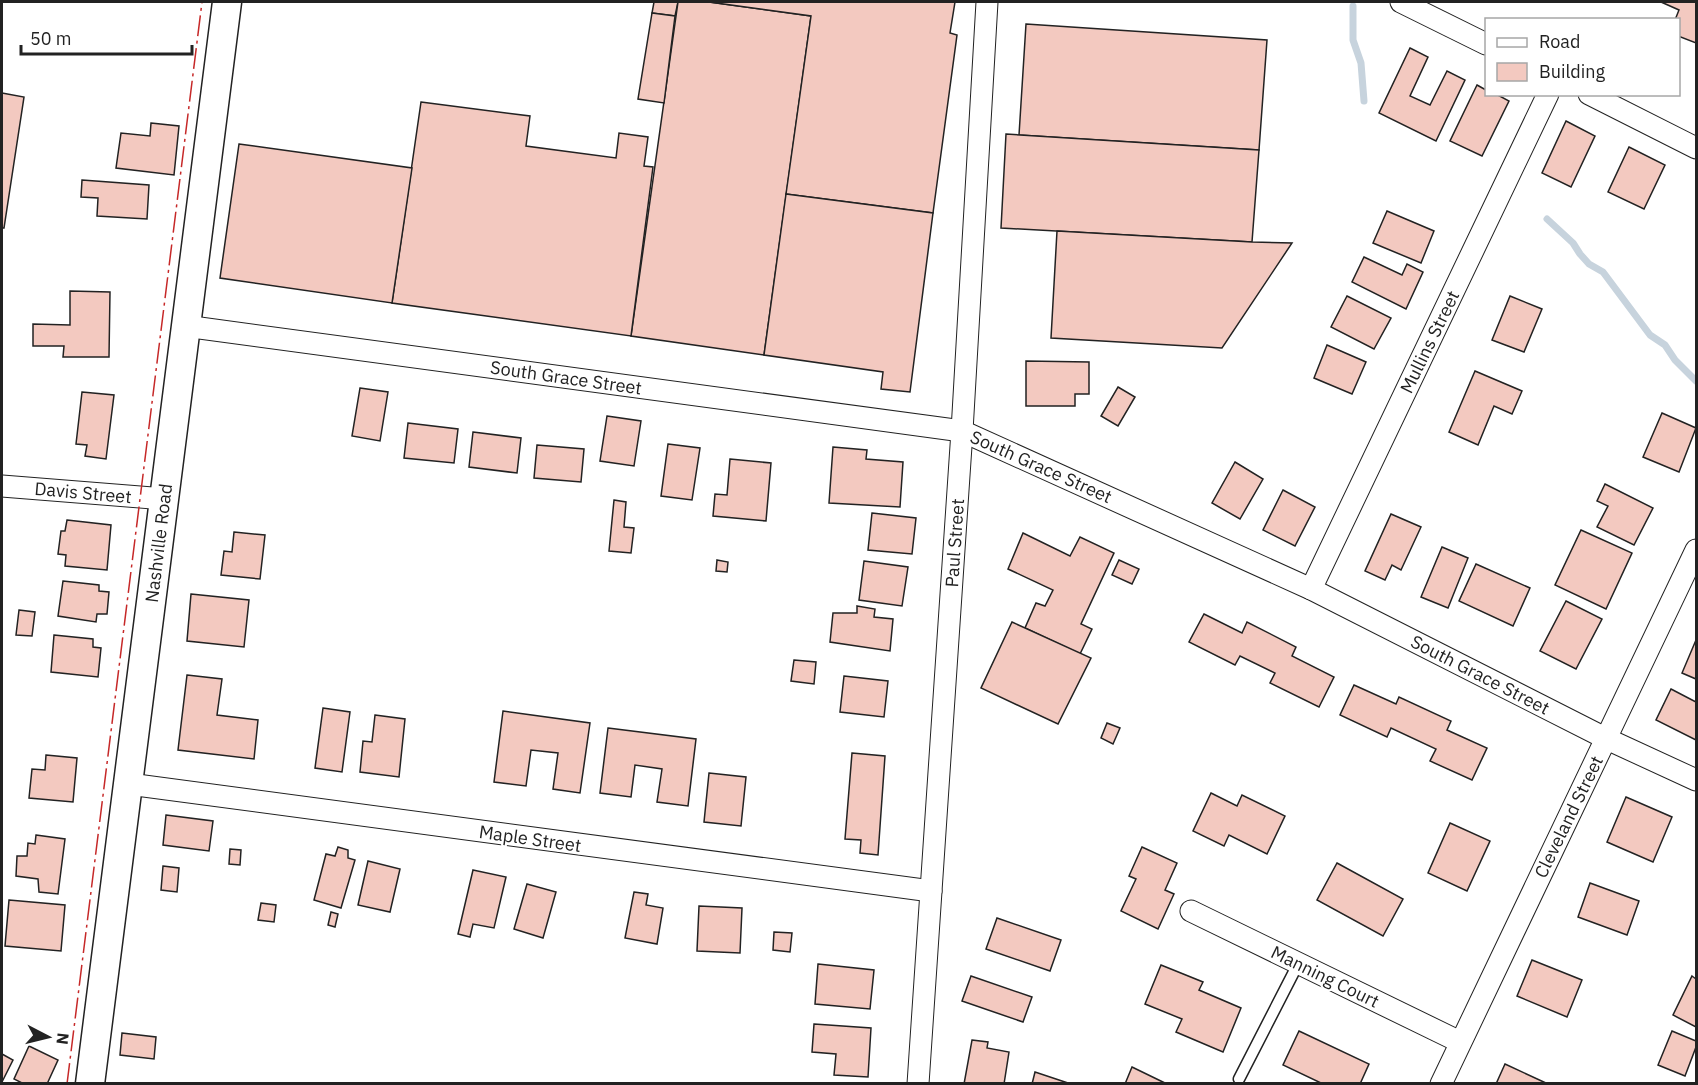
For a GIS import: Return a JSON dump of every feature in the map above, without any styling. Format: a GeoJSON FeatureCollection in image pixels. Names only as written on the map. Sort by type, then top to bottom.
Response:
{"type":"FeatureCollection","features":[{"type":"Feature","properties":{"kind":"main road","name":"Nashville Road"},"geometry":{"type":"LineString","coordinates":[[90,1083],[227,2]]}},
{"type":"Feature","properties":{"kind":"street","name":"Paul Street"},"geometry":{"type":"LineString","coordinates":[[918,1083],[962,431],[987,2]]}},
{"type":"Feature","properties":{"kind":"street"},"geometry":{"type":"LineString","coordinates":[[1401,2],[1485,44]]}},
{"type":"Feature","properties":{"kind":"street","name":"Mullins Street"},"geometry":{"type":"LineString","coordinates":[[1311,589],[1547,96]]}},
{"type":"Feature","properties":{"kind":"street"},"geometry":{"type":"LineString","coordinates":[[1593,96],[1696,148]]}},
{"type":"Feature","properties":{"kind":"street","name":"South Grace Street"},"geometry":{"type":"LineString","coordinates":[[185,326],[962,431],[1311,589],[1607,739],[1696,780]]}},
{"type":"Feature","properties":{"kind":"street","name":"Davis Street"},"geometry":{"type":"LineString","coordinates":[[2,486],[165,499]]}},
{"type":"Feature","properties":{"kind":"street","name":"Cleveland Street"},"geometry":{"type":"LineString","coordinates":[[1441,1083],[1696,550]]}},
{"type":"Feature","properties":{"kind":"street","name":"Maple Street"},"geometry":{"type":"LineString","coordinates":[[129,783],[931,891]]}},
{"type":"Feature","properties":{"kind":"street","name":"Manning Court"},"geometry":{"type":"LineString","coordinates":[[1191,911],[1460,1042]]}},
{"type":"Feature","properties":{"kind":"lane"},"geometry":{"type":"LineString","coordinates":[[1239,1079],[1298,964]]}},
{"type":"Feature","properties":{"kind":"building"},"geometry":{"type":"Polygon","coordinates":[[[654,2],[678,2],[675,16],[652,13],[654,2]]]}},
{"type":"Feature","properties":{"kind":"building"},"geometry":{"type":"Polygon","coordinates":[[[678,2],[709,2],[811,16],[764,355],[631,336],[678,2]]]}},
{"type":"Feature","properties":{"kind":"building"},"geometry":{"type":"Polygon","coordinates":[[[709,2],[955,2],[950,33],[957,35],[933,213],[786,194],[811,16],[709,2]]]}},
{"type":"Feature","properties":{"kind":"building"},"geometry":{"type":"Polygon","coordinates":[[[1661,2],[1696,2],[1696,43],[1680,37],[1680,18],[1676,18],[1679,10],[1661,2]]]}},
{"type":"Feature","properties":{"kind":"building"},"geometry":{"type":"Polygon","coordinates":[[[652,13],[675,16],[664,103],[638,99],[652,13]]]}},
{"type":"Feature","properties":{"kind":"building"},"geometry":{"type":"Polygon","coordinates":[[[1026,24],[1267,40],[1259,150],[1019,135],[1026,24]]]}},
{"type":"Feature","properties":{"kind":"building"},"geometry":{"type":"Polygon","coordinates":[[[1410,48],[1428,57],[1410,96],[1430,105],[1447,71],[1465,80],[1436,141],[1379,113],[1410,48]]]}},
{"type":"Feature","properties":{"kind":"building"},"geometry":{"type":"Polygon","coordinates":[[[1477,85],[1485,89],[1485,96],[1500,96],[1509,101],[1482,156],[1450,141],[1477,85]]]}},
{"type":"Feature","properties":{"kind":"building"},"geometry":{"type":"Polygon","coordinates":[[[2,93],[24,97],[4,228],[2,228],[2,93]]]}},
{"type":"Feature","properties":{"kind":"building"},"geometry":{"type":"Polygon","coordinates":[[[421,102],[530,116],[526,146],[616,158],[619,133],[648,137],[644,166],[653,167],[631,336],[392,303],[421,102]]]}},
{"type":"Feature","properties":{"kind":"building"},"geometry":{"type":"Polygon","coordinates":[[[1566,121],[1595,136],[1571,187],[1542,173],[1566,121]]]}},
{"type":"Feature","properties":{"kind":"building"},"geometry":{"type":"Polygon","coordinates":[[[151,123],[179,126],[174,175],[116,168],[121,133],[150,136],[151,123]]]}},
{"type":"Feature","properties":{"kind":"building"},"geometry":{"type":"Polygon","coordinates":[[[1006,134],[1259,150],[1252,242],[1001,228],[1006,134]]]}},
{"type":"Feature","properties":{"kind":"building"},"geometry":{"type":"Polygon","coordinates":[[[239,144],[412,168],[392,303],[220,278],[239,144]]]}},
{"type":"Feature","properties":{"kind":"building"},"geometry":{"type":"Polygon","coordinates":[[[1629,147],[1665,165],[1644,209],[1608,192],[1629,147]]]}},
{"type":"Feature","properties":{"kind":"building"},"geometry":{"type":"Polygon","coordinates":[[[82,180],[149,185],[147,219],[97,216],[98,198],[81,197],[82,180]]]}},
{"type":"Feature","properties":{"kind":"building"},"geometry":{"type":"Polygon","coordinates":[[[786,194],[933,213],[910,392],[881,389],[883,372],[764,355],[786,194]]]}},
{"type":"Feature","properties":{"kind":"building"},"geometry":{"type":"Polygon","coordinates":[[[1387,211],[1434,231],[1421,263],[1373,243],[1387,211]]]}},
{"type":"Feature","properties":{"kind":"building"},"geometry":{"type":"Polygon","coordinates":[[[1057,231],[1292,243],[1222,348],[1051,338],[1057,231]]]}},
{"type":"Feature","properties":{"kind":"building"},"geometry":{"type":"Polygon","coordinates":[[[1364,257],[1402,275],[1407,264],[1423,272],[1406,309],[1352,282],[1364,257]]]}},
{"type":"Feature","properties":{"kind":"building"},"geometry":{"type":"Polygon","coordinates":[[[70,291],[110,292],[109,357],[63,357],[64,346],[33,346],[33,324],[70,325],[70,291]]]}},
{"type":"Feature","properties":{"kind":"building"},"geometry":{"type":"Polygon","coordinates":[[[1347,296],[1391,318],[1374,349],[1331,327],[1347,296]]]}},
{"type":"Feature","properties":{"kind":"building"},"geometry":{"type":"Polygon","coordinates":[[[1510,296],[1542,309],[1524,352],[1492,340],[1510,296]]]}},
{"type":"Feature","properties":{"kind":"building"},"geometry":{"type":"Polygon","coordinates":[[[1327,345],[1366,362],[1352,394],[1314,378],[1327,345]]]}},
{"type":"Feature","properties":{"kind":"building"},"geometry":{"type":"Polygon","coordinates":[[[1026,361],[1089,362],[1089,394],[1075,394],[1075,406],[1026,406],[1026,361]]]}},
{"type":"Feature","properties":{"kind":"building"},"geometry":{"type":"Polygon","coordinates":[[[1475,371],[1522,391],[1512,414],[1494,406],[1478,445],[1449,432],[1475,371]]]}},
{"type":"Feature","properties":{"kind":"building"},"geometry":{"type":"Polygon","coordinates":[[[1118,387],[1135,397],[1118,426],[1101,416],[1118,387]]]}},
{"type":"Feature","properties":{"kind":"building"},"geometry":{"type":"Polygon","coordinates":[[[360,388],[388,392],[380,441],[352,436],[360,388]]]}},
{"type":"Feature","properties":{"kind":"building"},"geometry":{"type":"Polygon","coordinates":[[[82,392],[114,395],[106,459],[85,456],[87,445],[76,444],[82,392]]]}},
{"type":"Feature","properties":{"kind":"building"},"geometry":{"type":"Polygon","coordinates":[[[1662,413],[1696,428],[1679,472],[1643,457],[1662,413]]]}},
{"type":"Feature","properties":{"kind":"building"},"geometry":{"type":"Polygon","coordinates":[[[607,416],[641,421],[634,466],[600,461],[607,416]]]}},
{"type":"Feature","properties":{"kind":"building"},"geometry":{"type":"Polygon","coordinates":[[[408,423],[458,429],[454,463],[404,458],[408,423]]]}},
{"type":"Feature","properties":{"kind":"building"},"geometry":{"type":"Polygon","coordinates":[[[473,432],[521,438],[517,473],[469,467],[473,432]]]}},
{"type":"Feature","properties":{"kind":"building"},"geometry":{"type":"Polygon","coordinates":[[[668,444],[700,448],[692,500],[661,496],[668,444]]]}},
{"type":"Feature","properties":{"kind":"building"},"geometry":{"type":"Polygon","coordinates":[[[537,445],[584,449],[581,482],[534,478],[537,445]]]}},
{"type":"Feature","properties":{"kind":"building"},"geometry":{"type":"Polygon","coordinates":[[[833,447],[867,450],[866,459],[903,462],[900,507],[829,503],[833,447]]]}},
{"type":"Feature","properties":{"kind":"building"},"geometry":{"type":"Polygon","coordinates":[[[730,459],[771,463],[766,521],[713,516],[715,494],[727,495],[730,459]]]}},
{"type":"Feature","properties":{"kind":"building"},"geometry":{"type":"Polygon","coordinates":[[[1235,462],[1263,479],[1240,519],[1212,503],[1235,462]]]}},
{"type":"Feature","properties":{"kind":"building"},"geometry":{"type":"Polygon","coordinates":[[[1605,484],[1653,508],[1634,545],[1597,527],[1608,506],[1597,501],[1605,484]]]}},
{"type":"Feature","properties":{"kind":"building"},"geometry":{"type":"Polygon","coordinates":[[[1283,490],[1315,507],[1295,546],[1263,530],[1283,490]]]}},
{"type":"Feature","properties":{"kind":"building"},"geometry":{"type":"Polygon","coordinates":[[[614,500],[626,502],[624,527],[634,528],[631,553],[609,551],[614,500]]]}},
{"type":"Feature","properties":{"kind":"building"},"geometry":{"type":"Polygon","coordinates":[[[872,513],[916,518],[912,554],[868,550],[872,513]]]}},
{"type":"Feature","properties":{"kind":"building"},"geometry":{"type":"Polygon","coordinates":[[[1391,514],[1421,527],[1401,570],[1392,565],[1385,580],[1365,571],[1391,514]]]}},
{"type":"Feature","properties":{"kind":"building"},"geometry":{"type":"Polygon","coordinates":[[[67,520],[111,525],[107,570],[65,566],[66,555],[58,554],[61,531],[65,531],[67,520]]]}},
{"type":"Feature","properties":{"kind":"building"},"geometry":{"type":"Polygon","coordinates":[[[1581,530],[1632,553],[1606,609],[1555,585],[1581,530]]]}},
{"type":"Feature","properties":{"kind":"building"},"geometry":{"type":"Polygon","coordinates":[[[234,532],[265,535],[260,579],[221,575],[224,551],[232,552],[234,532]]]}},
{"type":"Feature","properties":{"kind":"building"},"geometry":{"type":"Polygon","coordinates":[[[1023,533],[1070,556],[1080,537],[1114,553],[1081,624],[1092,629],[1080,654],[1025,628],[1036,603],[1045,606],[1053,590],[1008,569],[1023,533]]]}},
{"type":"Feature","properties":{"kind":"building"},"geometry":{"type":"Polygon","coordinates":[[[1442,547],[1468,558],[1448,608],[1421,597],[1442,547]]]}},
{"type":"Feature","properties":{"kind":"building"},"geometry":{"type":"Polygon","coordinates":[[[717,560],[728,562],[727,572],[716,571],[717,560]]]}},
{"type":"Feature","properties":{"kind":"building"},"geometry":{"type":"Polygon","coordinates":[[[1119,560],[1139,569],[1132,584],[1112,575],[1119,560]]]}},
{"type":"Feature","properties":{"kind":"building"},"geometry":{"type":"Polygon","coordinates":[[[864,561],[908,567],[902,606],[859,600],[864,561]]]}},
{"type":"Feature","properties":{"kind":"building"},"geometry":{"type":"Polygon","coordinates":[[[1476,564],[1530,588],[1513,626],[1459,601],[1476,564]]]}},
{"type":"Feature","properties":{"kind":"building"},"geometry":{"type":"Polygon","coordinates":[[[63,581],[99,585],[99,591],[109,592],[107,614],[97,614],[96,622],[58,616],[63,581]]]}},
{"type":"Feature","properties":{"kind":"building"},"geometry":{"type":"Polygon","coordinates":[[[191,594],[249,600],[244,647],[187,641],[191,594]]]}},
{"type":"Feature","properties":{"kind":"building"},"geometry":{"type":"Polygon","coordinates":[[[1566,601],[1602,619],[1576,669],[1540,651],[1566,601]]]}},
{"type":"Feature","properties":{"kind":"building"},"geometry":{"type":"Polygon","coordinates":[[[857,606],[875,609],[874,617],[893,619],[890,651],[830,642],[833,613],[857,613],[857,606]]]}},
{"type":"Feature","properties":{"kind":"building"},"geometry":{"type":"Polygon","coordinates":[[[19,610],[35,612],[32,636],[16,635],[19,610]]]}},
{"type":"Feature","properties":{"kind":"building"},"geometry":{"type":"Polygon","coordinates":[[[1204,614],[1242,633],[1247,622],[1296,647],[1292,656],[1334,677],[1319,707],[1270,683],[1275,673],[1240,656],[1235,665],[1189,642],[1204,614]]]}},
{"type":"Feature","properties":{"kind":"building"},"geometry":{"type":"Polygon","coordinates":[[[1012,622],[1091,658],[1058,724],[981,688],[1012,622]]]}},
{"type":"Feature","properties":{"kind":"building"},"geometry":{"type":"Polygon","coordinates":[[[54,635],[93,639],[93,647],[101,648],[98,677],[51,672],[54,635]]]}},
{"type":"Feature","properties":{"kind":"building"},"geometry":{"type":"Polygon","coordinates":[[[1696,640],[1696,679],[1682,673],[1696,640]]]}},
{"type":"Feature","properties":{"kind":"building"},"geometry":{"type":"Polygon","coordinates":[[[794,660],[816,662],[814,684],[791,681],[794,660]]]}},
{"type":"Feature","properties":{"kind":"building"},"geometry":{"type":"Polygon","coordinates":[[[187,675],[222,679],[217,715],[258,720],[254,759],[178,750],[187,675]]]}},
{"type":"Feature","properties":{"kind":"building"},"geometry":{"type":"Polygon","coordinates":[[[844,676],[888,681],[884,717],[840,712],[844,676]]]}},
{"type":"Feature","properties":{"kind":"building"},"geometry":{"type":"Polygon","coordinates":[[[1354,685],[1396,704],[1399,697],[1451,721],[1447,730],[1487,748],[1472,780],[1430,761],[1436,749],[1391,728],[1387,737],[1340,715],[1354,685]]]}},
{"type":"Feature","properties":{"kind":"building"},"geometry":{"type":"Polygon","coordinates":[[[1671,689],[1696,702],[1696,740],[1656,720],[1671,689]]]}},
{"type":"Feature","properties":{"kind":"building"},"geometry":{"type":"Polygon","coordinates":[[[323,708],[350,712],[342,772],[315,768],[323,708]]]}},
{"type":"Feature","properties":{"kind":"building"},"geometry":{"type":"Polygon","coordinates":[[[503,711],[590,723],[580,793],[553,789],[558,753],[531,750],[526,786],[494,782],[503,711]]]}},
{"type":"Feature","properties":{"kind":"building"},"geometry":{"type":"Polygon","coordinates":[[[375,715],[405,719],[399,777],[360,772],[363,741],[372,742],[375,715]]]}},
{"type":"Feature","properties":{"kind":"building"},"geometry":{"type":"Polygon","coordinates":[[[1107,723],[1120,728],[1113,744],[1101,738],[1107,723]]]}},
{"type":"Feature","properties":{"kind":"building"},"geometry":{"type":"Polygon","coordinates":[[[608,728],[696,739],[688,806],[657,802],[662,769],[635,765],[631,797],[600,793],[608,728]]]}},
{"type":"Feature","properties":{"kind":"building"},"geometry":{"type":"Polygon","coordinates":[[[852,753],[885,756],[878,855],[860,853],[861,840],[845,839],[852,753]]]}},
{"type":"Feature","properties":{"kind":"building"},"geometry":{"type":"Polygon","coordinates":[[[46,755],[77,758],[73,802],[29,798],[32,769],[45,770],[46,755]]]}},
{"type":"Feature","properties":{"kind":"building"},"geometry":{"type":"Polygon","coordinates":[[[709,773],[746,777],[741,826],[704,822],[709,773]]]}},
{"type":"Feature","properties":{"kind":"building"},"geometry":{"type":"Polygon","coordinates":[[[1211,793],[1237,806],[1242,795],[1285,816],[1267,854],[1229,835],[1224,846],[1193,831],[1211,793]]]}},
{"type":"Feature","properties":{"kind":"building"},"geometry":{"type":"Polygon","coordinates":[[[1626,797],[1672,817],[1653,862],[1607,842],[1626,797]]]}},
{"type":"Feature","properties":{"kind":"building"},"geometry":{"type":"Polygon","coordinates":[[[166,815],[213,821],[209,851],[163,845],[166,815]]]}},
{"type":"Feature","properties":{"kind":"building"},"geometry":{"type":"Polygon","coordinates":[[[1450,823],[1490,841],[1467,891],[1428,873],[1450,823]]]}},
{"type":"Feature","properties":{"kind":"building"},"geometry":{"type":"Polygon","coordinates":[[[36,835],[65,839],[58,894],[39,892],[38,879],[16,876],[17,856],[27,856],[28,843],[35,844],[36,835]]]}},
{"type":"Feature","properties":{"kind":"building"},"geometry":{"type":"Polygon","coordinates":[[[338,847],[348,850],[348,858],[355,860],[341,908],[314,900],[326,854],[335,856],[338,847]]]}},
{"type":"Feature","properties":{"kind":"building"},"geometry":{"type":"Polygon","coordinates":[[[1142,847],[1177,863],[1165,890],[1174,894],[1158,929],[1121,911],[1136,879],[1129,876],[1142,847]]]}},
{"type":"Feature","properties":{"kind":"building"},"geometry":{"type":"Polygon","coordinates":[[[230,849],[241,850],[240,865],[229,864],[230,849]]]}},
{"type":"Feature","properties":{"kind":"building"},"geometry":{"type":"Polygon","coordinates":[[[368,861],[400,869],[390,912],[358,905],[368,861]]]}},
{"type":"Feature","properties":{"kind":"building"},"geometry":{"type":"Polygon","coordinates":[[[1337,863],[1403,899],[1383,936],[1317,900],[1337,863]]]}},
{"type":"Feature","properties":{"kind":"building"},"geometry":{"type":"Polygon","coordinates":[[[163,866],[179,868],[177,892],[161,890],[163,866]]]}},
{"type":"Feature","properties":{"kind":"building"},"geometry":{"type":"Polygon","coordinates":[[[473,870],[506,877],[494,928],[473,924],[470,937],[458,934],[473,870]]]}},
{"type":"Feature","properties":{"kind":"building"},"geometry":{"type":"Polygon","coordinates":[[[1590,883],[1639,901],[1627,935],[1578,917],[1590,883]]]}},
{"type":"Feature","properties":{"kind":"building"},"geometry":{"type":"Polygon","coordinates":[[[527,884],[556,892],[543,938],[514,929],[527,884]]]}},
{"type":"Feature","properties":{"kind":"building"},"geometry":{"type":"Polygon","coordinates":[[[634,892],[648,894],[646,905],[663,908],[657,944],[625,938],[634,892]]]}},
{"type":"Feature","properties":{"kind":"building"},"geometry":{"type":"Polygon","coordinates":[[[9,900],[65,905],[61,951],[5,946],[9,900]]]}},
{"type":"Feature","properties":{"kind":"building"},"geometry":{"type":"Polygon","coordinates":[[[261,903],[276,905],[274,922],[258,920],[261,903]]]}},
{"type":"Feature","properties":{"kind":"building"},"geometry":{"type":"Polygon","coordinates":[[[699,906],[742,908],[740,953],[697,951],[699,906]]]}},
{"type":"Feature","properties":{"kind":"building"},"geometry":{"type":"Polygon","coordinates":[[[331,912],[338,914],[335,927],[328,925],[331,912]]]}},
{"type":"Feature","properties":{"kind":"building"},"geometry":{"type":"Polygon","coordinates":[[[997,918],[1061,940],[1050,971],[986,949],[997,918]]]}},
{"type":"Feature","properties":{"kind":"building"},"geometry":{"type":"Polygon","coordinates":[[[774,932],[792,933],[790,952],[773,950],[774,932]]]}},
{"type":"Feature","properties":{"kind":"building"},"geometry":{"type":"Polygon","coordinates":[[[1532,960],[1582,980],[1567,1017],[1517,996],[1532,960]]]}},
{"type":"Feature","properties":{"kind":"building"},"geometry":{"type":"Polygon","coordinates":[[[818,964],[874,970],[870,1009],[815,1004],[818,964]]]}},
{"type":"Feature","properties":{"kind":"building"},"geometry":{"type":"Polygon","coordinates":[[[1161,965],[1203,982],[1199,990],[1241,1008],[1223,1052],[1176,1032],[1182,1019],[1145,1004],[1161,965]]]}},
{"type":"Feature","properties":{"kind":"building"},"geometry":{"type":"Polygon","coordinates":[[[971,976],[1032,997],[1023,1022],[962,1001],[971,976]]]}},
{"type":"Feature","properties":{"kind":"building"},"geometry":{"type":"Polygon","coordinates":[[[1692,976],[1696,979],[1696,1027],[1673,1015],[1692,976]]]}},
{"type":"Feature","properties":{"kind":"building"},"geometry":{"type":"Polygon","coordinates":[[[814,1024],[871,1028],[868,1077],[834,1075],[836,1054],[812,1052],[814,1024]]]}},
{"type":"Feature","properties":{"kind":"building"},"geometry":{"type":"Polygon","coordinates":[[[1299,1031],[1369,1064],[1360,1084],[1323,1084],[1283,1065],[1299,1031]]]}},
{"type":"Feature","properties":{"kind":"building"},"geometry":{"type":"Polygon","coordinates":[[[1672,1031],[1696,1041],[1685,1076],[1658,1065],[1672,1031]]]}},
{"type":"Feature","properties":{"kind":"building"},"geometry":{"type":"Polygon","coordinates":[[[122,1033],[156,1037],[154,1059],[120,1055],[122,1033]]]}},
{"type":"Feature","properties":{"kind":"building"},"geometry":{"type":"Polygon","coordinates":[[[972,1040],[988,1042],[987,1048],[1009,1052],[1004,1084],[964,1084],[972,1040]]]}},
{"type":"Feature","properties":{"kind":"building"},"geometry":{"type":"Polygon","coordinates":[[[29,1046],[58,1060],[47,1084],[24,1084],[14,1079],[29,1046]]]}},
{"type":"Feature","properties":{"kind":"building"},"geometry":{"type":"Polygon","coordinates":[[[2,1054],[13,1060],[2,1082],[2,1054]]]}},
{"type":"Feature","properties":{"kind":"building"},"geometry":{"type":"Polygon","coordinates":[[[1505,1064],[1546,1083],[1496,1084],[1505,1064]]]}},
{"type":"Feature","properties":{"kind":"building"},"geometry":{"type":"Polygon","coordinates":[[[1132,1067],[1167,1084],[1125,1084],[1132,1067]]]}},
{"type":"Feature","properties":{"kind":"building"},"geometry":{"type":"Polygon","coordinates":[[[1035,1072],[1071,1084],[1032,1084],[1035,1072]]]}},
{"type":"Feature","properties":{"kind":"waterway"},"geometry":{"type":"LineString","coordinates":[[1353,6],[1353,40],[1361,63],[1364,101]]}},
{"type":"Feature","properties":{"kind":"waterway"},"geometry":{"type":"LineString","coordinates":[[1547,219],[1573,243],[1589,264],[1603,272],[1650,335],[1665,345],[1675,360],[1696,381]]}},
{"type":"Feature","properties":{"kind":"power"},"geometry":{"type":"LineString","coordinates":[[67,1084],[202,2]]}}]}
